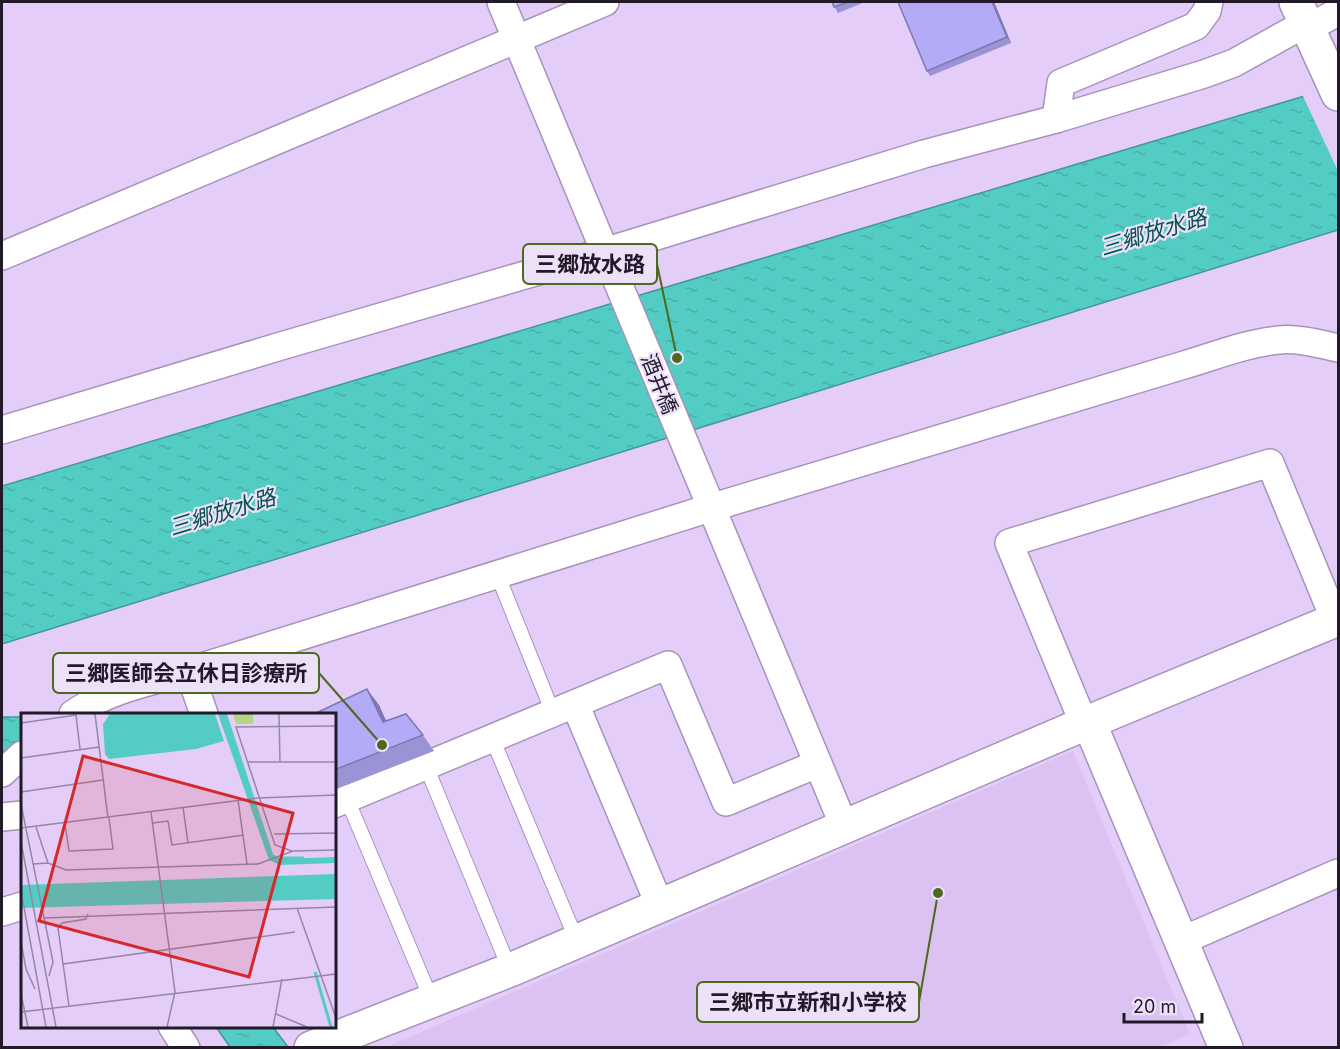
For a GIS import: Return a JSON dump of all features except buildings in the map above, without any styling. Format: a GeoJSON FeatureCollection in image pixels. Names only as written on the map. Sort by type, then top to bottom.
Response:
{"type":"FeatureCollection","features":[{"type":"Feature","properties":{"kind":"main road"},"geometry":{"type":"LineString","coordinates":[[1303,18],[1333,82]]}},
{"type":"Feature","properties":{"kind":"main road"},"geometry":{"type":"LineString","coordinates":[[338,1025],[432,1001],[510,970],[1086,723],[1337,620]]}},
{"type":"Feature","properties":{"kind":"main road"},"geometry":{"type":"LineString","coordinates":[[1086,723],[1226,1047]]}},
{"type":"Feature","properties":{"kind":"main road"},"geometry":{"type":"LineString","coordinates":[[311,1047],[334,1028]]}},
{"type":"Feature","properties":{"kind":"street","name":"酒井橋"},"geometry":{"type":"LineString","coordinates":[[501,2],[844,826]]}},
{"type":"Feature","properties":{"kind":"street"},"geometry":{"type":"LineString","coordinates":[[2,256],[605,2]]}},
{"type":"Feature","properties":{"kind":"street"},"geometry":{"type":"LineString","coordinates":[[1056,119],[1061,83],[1196,26],[1207,10],[1209,2]]}},
{"type":"Feature","properties":{"kind":"street"},"geometry":{"type":"LineString","coordinates":[[2,430],[604,252],[924,154],[1056,119],[1204,74],[1234,63],[1303,18],[1338,12]]}},
{"type":"Feature","properties":{"kind":"street"},"geometry":{"type":"LineString","coordinates":[[74,713],[91,702],[124,701],[189,671],[498,576],[706,498],[1257,344],[1281,340],[1312,342],[1338,348]]}},
{"type":"Feature","properties":{"kind":"street"},"geometry":{"type":"LineString","coordinates":[[1086,723],[1009,543],[1270,463],[1337,620]]}},
{"type":"Feature","properties":{"kind":"street"},"geometry":{"type":"LineString","coordinates":[[341,802],[668,665],[726,802],[817,764]]}},
{"type":"Feature","properties":{"kind":"street"},"geometry":{"type":"LineString","coordinates":[[189,671],[204,713]]}},
{"type":"Feature","properties":{"kind":"street"},"geometry":{"type":"LineString","coordinates":[[564,708],[660,906]]}},
{"type":"Feature","properties":{"kind":"street"},"geometry":{"type":"LineString","coordinates":[[2,773],[21,756]]}},
{"type":"Feature","properties":{"kind":"street"},"geometry":{"type":"LineString","coordinates":[[2,817],[21,815]]}},
{"type":"Feature","properties":{"kind":"street"},"geometry":{"type":"LineString","coordinates":[[1181,941],[1338,873]]}},
{"type":"Feature","properties":{"kind":"street"},"geometry":{"type":"LineString","coordinates":[[2,912],[21,906]]}},
{"type":"Feature","properties":{"kind":"street"},"geometry":{"type":"LineString","coordinates":[[173,1028],[186,1047]]}},
{"type":"Feature","properties":{"kind":"lane"},"geometry":{"type":"LineString","coordinates":[[498,576],[564,708]]}},
{"type":"Feature","properties":{"kind":"lane"},"geometry":{"type":"LineString","coordinates":[[492,738],[578,941]]}},
{"type":"Feature","properties":{"kind":"lane"},"geometry":{"type":"LineString","coordinates":[[426,766],[510,970]]}},
{"type":"Feature","properties":{"kind":"lane"},"geometry":{"type":"LineString","coordinates":[[341,802],[432,1001]]}},
{"type":"Feature","properties":{"kind":"shaded area"},"geometry":{"type":"Polygon","coordinates":[[[1073,751],[1190,1034],[1159,1048],[386,1047],[1073,751]]]}},
{"type":"Feature","properties":{"kind":"water","name":"三郷放水路"},"geometry":{"type":"Polygon","coordinates":[[[1338,86],[1338,230],[2,644],[2,486],[1338,86]]]}},
{"type":"Feature","properties":{"kind":"water"},"geometry":{"type":"Polygon","coordinates":[[[2,717],[21,717],[21,754],[2,752],[2,717]]]}},
{"type":"Feature","properties":{"kind":"water"},"geometry":{"type":"Polygon","coordinates":[[[217,1028],[274,1028],[288,1047],[230,1047],[217,1028]]]}},
{"type":"Feature","properties":{"kind":"pier"},"geometry":{"type":"Polygon","coordinates":[[[1338,83],[1338,171],[1302,94],[1338,83]]]}},
{"type":"Feature","properties":{"kind":"place","name":"三郷放水路"},"geometry":{"type":"Point","coordinates":[677,358]}},
{"type":"Feature","properties":{"kind":"place","name":"三郷医師会立休日診療所"},"geometry":{"type":"Point","coordinates":[382,745]}},
{"type":"Feature","properties":{"kind":"place","name":"三郷市立新和小学校"},"geometry":{"type":"Point","coordinates":[938,893]}}]}
